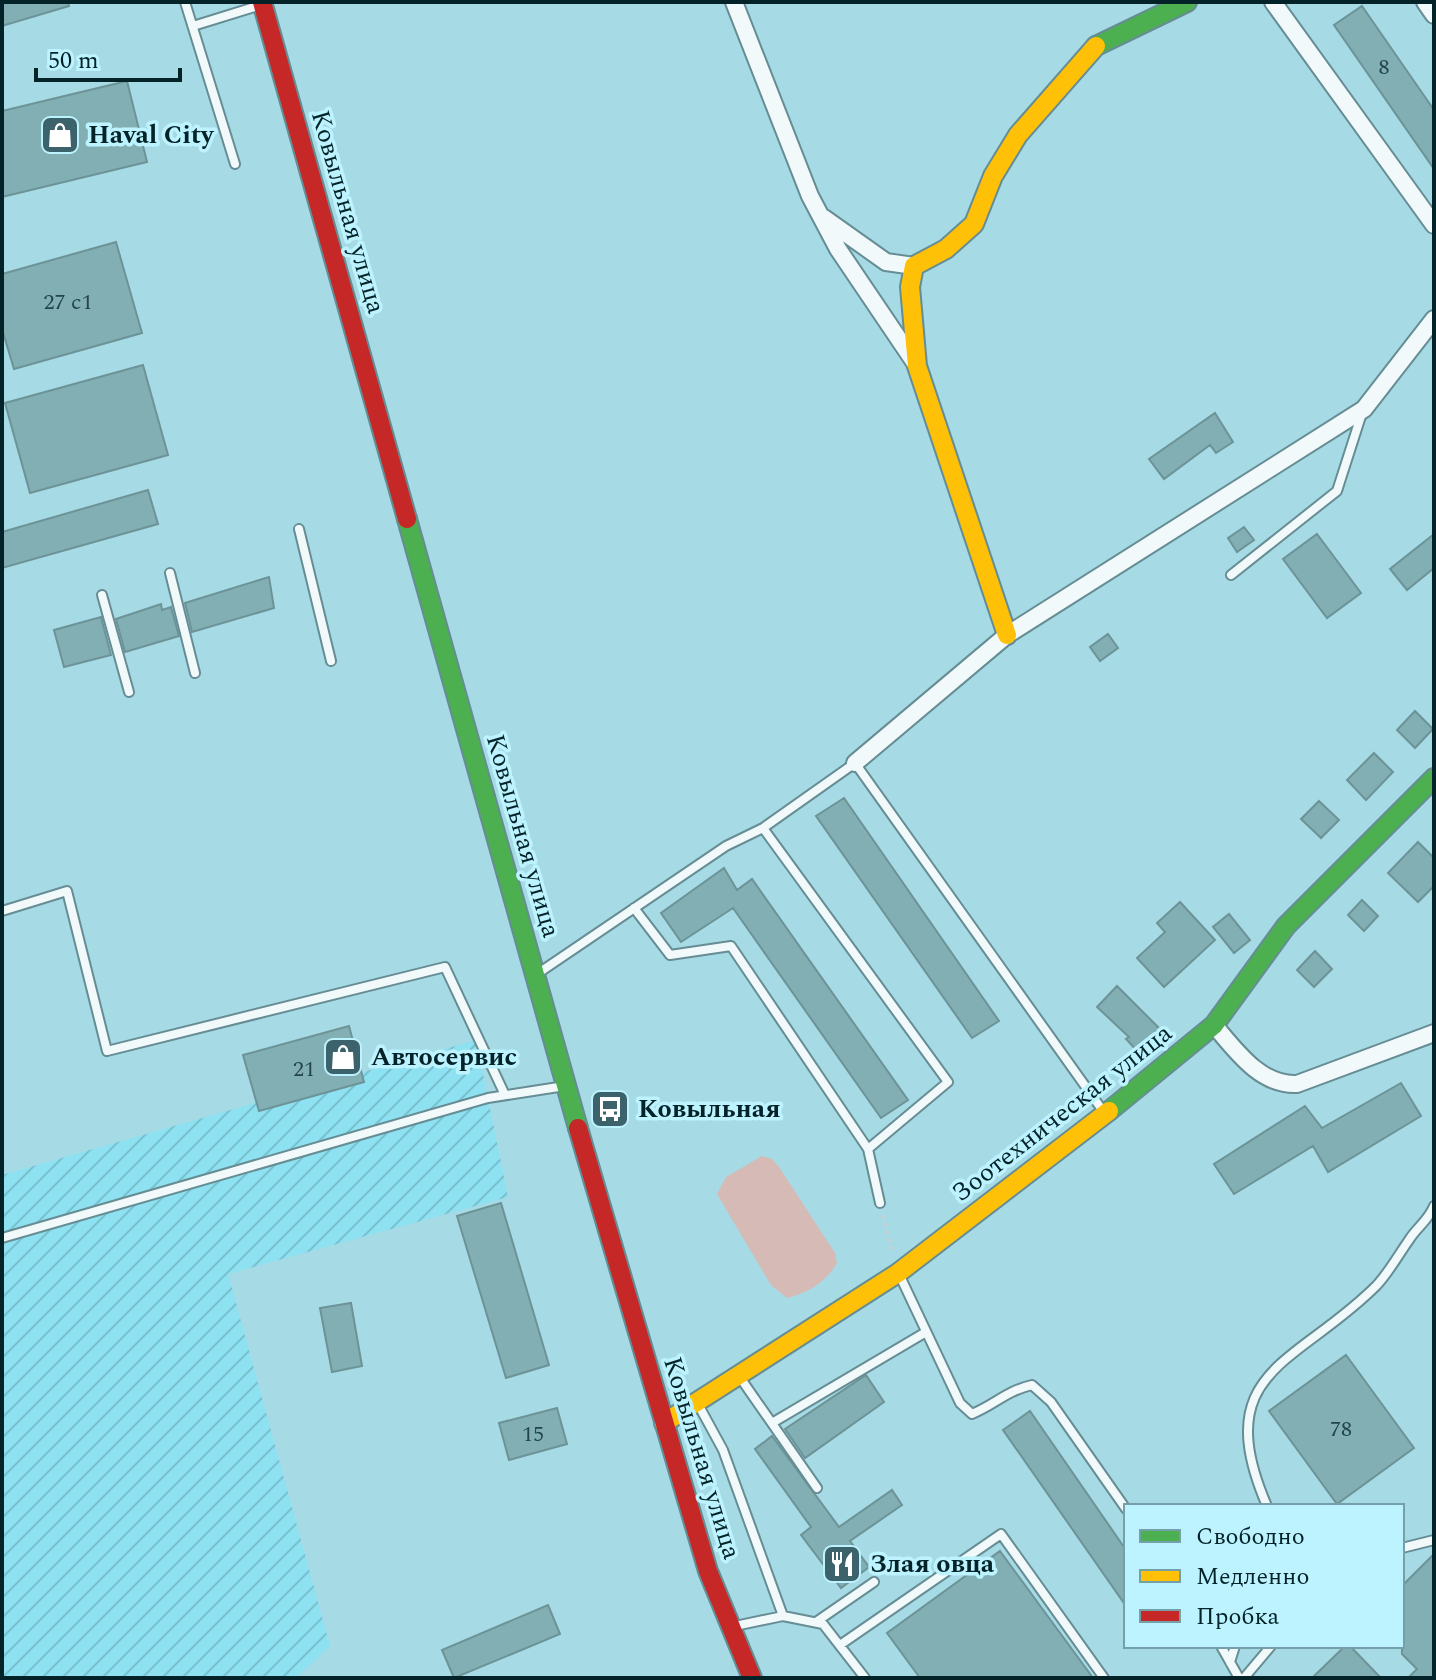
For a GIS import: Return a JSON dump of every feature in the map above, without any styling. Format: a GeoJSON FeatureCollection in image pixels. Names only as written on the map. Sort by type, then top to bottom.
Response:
{"type":"FeatureCollection","features":[{"type":"Feature","properties":{"kind":"street"},"geometry":{"type":"LineString","coordinates":[[734,2],[819,215],[838,249],[917,366]]}},
{"type":"Feature","properties":{"kind":"street"},"geometry":{"type":"LineString","coordinates":[[819,215],[886,262],[914,266],[946,249],[974,224],[993,176],[1018,135],[1100,41],[1187,2]]}},
{"type":"Feature","properties":{"kind":"street"},"geometry":{"type":"LineString","coordinates":[[1425,2],[1434,15]]}},
{"type":"Feature","properties":{"kind":"street","name":"Ковыльная улица"},"geometry":{"type":"LineString","coordinates":[[262,3],[566,1086],[664,1423],[708,1571],[752,1678]]}},
{"type":"Feature","properties":{"kind":"street"},"geometry":{"type":"LineString","coordinates":[[1275,3],[1434,225]]}},
{"type":"Feature","properties":{"kind":"street"},"geometry":{"type":"LineString","coordinates":[[914,266],[910,287],[917,366],[1007,635]]}},
{"type":"Feature","properties":{"kind":"street"},"geometry":{"type":"LineString","coordinates":[[855,763],[1007,635],[1364,409],[1434,319]]}},
{"type":"Feature","properties":{"kind":"street","name":"Зоотехническая улица"},"geometry":{"type":"LineString","coordinates":[[664,1423],[898,1273],[1106,1115],[1214,1025],[1286,926],[1434,778]]}},
{"type":"Feature","properties":{"kind":"street"},"geometry":{"type":"LineString","coordinates":[[1214,1025],[1243,1059],[1278,1085],[1297,1084],[1434,1033]]}},
{"type":"Feature","properties":{"kind":"lane"},"geometry":{"type":"LineString","coordinates":[[185,2],[235,164]]}},
{"type":"Feature","properties":{"kind":"lane"},"geometry":{"type":"LineString","coordinates":[[193,26],[262,3]]}},
{"type":"Feature","properties":{"kind":"lane"},"geometry":{"type":"LineString","coordinates":[[1231,575],[1337,491],[1364,409]]}},
{"type":"Feature","properties":{"kind":"lane"},"geometry":{"type":"LineString","coordinates":[[299,529],[331,661]]}},
{"type":"Feature","properties":{"kind":"lane"},"geometry":{"type":"LineString","coordinates":[[170,573],[195,673]]}},
{"type":"Feature","properties":{"kind":"lane"},"geometry":{"type":"LineString","coordinates":[[102,595],[129,692]]}},
{"type":"Feature","properties":{"kind":"lane"},"geometry":{"type":"LineString","coordinates":[[535,975],[726,846],[763,828],[855,763],[1106,1115]]}},
{"type":"Feature","properties":{"kind":"lane"},"geometry":{"type":"LineString","coordinates":[[763,828],[948,1082],[868,1149]]}},
{"type":"Feature","properties":{"kind":"lane"},"geometry":{"type":"LineString","coordinates":[[2,911],[67,891],[107,1051],[445,967],[505,1095]]}},
{"type":"Feature","properties":{"kind":"lane"},"geometry":{"type":"LineString","coordinates":[[634,908],[670,955],[731,946],[868,1149],[880,1203]]}},
{"type":"Feature","properties":{"kind":"lane"},"geometry":{"type":"LineString","coordinates":[[2,1238],[505,1095],[566,1086]]}},
{"type":"Feature","properties":{"kind":"lane"},"geometry":{"type":"LineString","coordinates":[[1266,1504],[1255,1477],[1248,1441],[1247,1417],[1255,1390],[1275,1367],[1378,1284],[1412,1234],[1429,1219],[1434,1206]]}},
{"type":"Feature","properties":{"kind":"lane"},"geometry":{"type":"LineString","coordinates":[[898,1273],[960,1403],[972,1414],[987,1408],[1008,1390],[1032,1385],[1051,1402],[1124,1506]]}},
{"type":"Feature","properties":{"kind":"lane"},"geometry":{"type":"LineString","coordinates":[[772,1423],[926,1332]]}},
{"type":"Feature","properties":{"kind":"lane"},"geometry":{"type":"LineString","coordinates":[[738,1376],[817,1488]]}},
{"type":"Feature","properties":{"kind":"lane"},"geometry":{"type":"LineString","coordinates":[[697,1402],[723,1450],[783,1616]]}},
{"type":"Feature","properties":{"kind":"lane"},"geometry":{"type":"LineString","coordinates":[[840,1645],[1001,1534],[1104,1678]]}},
{"type":"Feature","properties":{"kind":"lane"},"geometry":{"type":"LineString","coordinates":[[1404,1548],[1434,1540]]}},
{"type":"Feature","properties":{"kind":"lane"},"geometry":{"type":"LineString","coordinates":[[816,1622],[874,1582]]}},
{"type":"Feature","properties":{"kind":"lane"},"geometry":{"type":"LineString","coordinates":[[731,1627],[783,1616],[823,1624],[865,1678]]}},
{"type":"Feature","properties":{"kind":"lane"},"geometry":{"type":"LineString","coordinates":[[1222,1648],[1241,1678],[1269,1648]]}},
{"type":"Feature","properties":{"kind":"lane"},"geometry":{"type":"LineString","coordinates":[[1230,1662],[1234,1648]]}},
{"type":"Feature","properties":{"kind":"path"},"geometry":{"type":"LineString","coordinates":[[880,1203],[898,1273]]}},
{"type":"Feature","properties":{"kind":"shaded area"},"geometry":{"type":"Polygon","coordinates":[[[476,1040],[508,1197],[228,1274],[330,1646],[296,1678],[2,1678],[2,1175],[476,1040]]]}},
{"type":"Feature","properties":{"kind":"shaded area"},"geometry":{"type":"Polygon","coordinates":[[[762,1156],[772,1159],[779,1167],[835,1253],[837,1263],[816,1286],[787,1298],[771,1285],[717,1194],[726,1177],[762,1156]]]}},
{"type":"Feature","properties":{"kind":"building"},"geometry":{"type":"Polygon","coordinates":[[[2,2],[68,2],[69,6],[2,26],[2,2]]]}},
{"type":"Feature","properties":{"kind":"building"},"geometry":{"type":"Polygon","coordinates":[[[1362,6],[1434,110],[1434,169],[1334,25],[1362,6]]]}},
{"type":"Feature","properties":{"kind":"building"},"geometry":{"type":"Polygon","coordinates":[[[127,81],[147,162],[2,197],[2,111],[127,81]]]}},
{"type":"Feature","properties":{"kind":"building"},"geometry":{"type":"Polygon","coordinates":[[[116,242],[142,333],[14,369],[2,329],[2,274],[116,242]]]}},
{"type":"Feature","properties":{"kind":"building"},"geometry":{"type":"Polygon","coordinates":[[[143,365],[168,455],[30,493],[5,403],[143,365]]]}},
{"type":"Feature","properties":{"kind":"building"},"geometry":{"type":"Polygon","coordinates":[[[1215,413],[1233,442],[1216,453],[1210,445],[1164,479],[1149,459],[1215,413]]]}},
{"type":"Feature","properties":{"kind":"building"},"geometry":{"type":"Polygon","coordinates":[[[148,490],[158,524],[2,568],[2,532],[148,490]]]}},
{"type":"Feature","properties":{"kind":"building"},"geometry":{"type":"Polygon","coordinates":[[[1244,527],[1254,540],[1237,552],[1228,538],[1244,527]]]}},
{"type":"Feature","properties":{"kind":"building"},"geometry":{"type":"Polygon","coordinates":[[[1317,534],[1361,593],[1327,618],[1283,559],[1317,534]]]}},
{"type":"Feature","properties":{"kind":"building"},"geometry":{"type":"Polygon","coordinates":[[[1434,534],[1434,568],[1407,590],[1390,569],[1434,534]]]}},
{"type":"Feature","properties":{"kind":"building"},"geometry":{"type":"Polygon","coordinates":[[[269,577],[274,608],[192,632],[185,603],[269,577]]]}},
{"type":"Feature","properties":{"kind":"building"},"geometry":{"type":"Polygon","coordinates":[[[161,604],[162,610],[171,607],[179,636],[125,652],[116,619],[161,604]]]}},
{"type":"Feature","properties":{"kind":"building"},"geometry":{"type":"Polygon","coordinates":[[[101,617],[111,655],[64,667],[54,630],[101,617]]]}},
{"type":"Feature","properties":{"kind":"building"},"geometry":{"type":"Polygon","coordinates":[[[1108,634],[1118,648],[1100,661],[1090,647],[1108,634]]]}},
{"type":"Feature","properties":{"kind":"building"},"geometry":{"type":"Polygon","coordinates":[[[1415,711],[1433,729],[1415,748],[1397,730],[1415,711]]]}},
{"type":"Feature","properties":{"kind":"building"},"geometry":{"type":"Polygon","coordinates":[[[1374,753],[1393,772],[1366,800],[1347,780],[1374,753]]]}},
{"type":"Feature","properties":{"kind":"building"},"geometry":{"type":"Polygon","coordinates":[[[844,798],[999,1021],[972,1038],[816,816],[844,798]]]}},
{"type":"Feature","properties":{"kind":"building"},"geometry":{"type":"Polygon","coordinates":[[[1319,801],[1339,820],[1321,838],[1301,819],[1319,801]]]}},
{"type":"Feature","properties":{"kind":"building"},"geometry":{"type":"Polygon","coordinates":[[[1418,842],[1434,858],[1434,886],[1418,902],[1388,873],[1418,842]]]}},
{"type":"Feature","properties":{"kind":"building"},"geometry":{"type":"Polygon","coordinates":[[[724,868],[737,890],[752,879],[908,1100],[881,1118],[733,908],[681,942],[661,913],[724,868]]]}},
{"type":"Feature","properties":{"kind":"building"},"geometry":{"type":"Polygon","coordinates":[[[1362,900],[1378,916],[1364,931],[1348,915],[1362,900]]]}},
{"type":"Feature","properties":{"kind":"building"},"geometry":{"type":"Polygon","coordinates":[[[1180,902],[1215,940],[1164,987],[1137,958],[1165,932],[1157,923],[1180,902]]]}},
{"type":"Feature","properties":{"kind":"building"},"geometry":{"type":"Polygon","coordinates":[[[1229,914],[1250,940],[1234,953],[1213,927],[1229,914]]]}},
{"type":"Feature","properties":{"kind":"building"},"geometry":{"type":"Polygon","coordinates":[[[1315,951],[1332,969],[1314,987],[1297,970],[1315,951]]]}},
{"type":"Feature","properties":{"kind":"building"},"geometry":{"type":"Polygon","coordinates":[[[1117,986],[1161,1030],[1138,1052],[1126,1039],[1129,1037],[1097,1007],[1117,986]]]}},
{"type":"Feature","properties":{"kind":"building"},"geometry":{"type":"Polygon","coordinates":[[[349,1026],[364,1082],[259,1111],[243,1055],[349,1026]]]}},
{"type":"Feature","properties":{"kind":"building"},"geometry":{"type":"Polygon","coordinates":[[[1401,1083],[1421,1116],[1328,1172],[1313,1146],[1234,1194],[1214,1164],[1305,1106],[1322,1128],[1401,1083]]]}},
{"type":"Feature","properties":{"kind":"building"},"geometry":{"type":"Polygon","coordinates":[[[501,1203],[549,1365],[506,1378],[457,1216],[501,1203]]]}},
{"type":"Feature","properties":{"kind":"building"},"geometry":{"type":"Polygon","coordinates":[[[351,1303],[362,1366],[332,1372],[320,1308],[351,1303]]]}},
{"type":"Feature","properties":{"kind":"building"},"geometry":{"type":"Polygon","coordinates":[[[1346,1355],[1414,1448],[1337,1504],[1269,1411],[1346,1355]]]}},
{"type":"Feature","properties":{"kind":"building"},"geometry":{"type":"Polygon","coordinates":[[[866,1375],[884,1402],[805,1458],[785,1429],[866,1375]]]}},
{"type":"Feature","properties":{"kind":"building"},"geometry":{"type":"Polygon","coordinates":[[[557,1408],[567,1444],[509,1460],[499,1423],[557,1408]]]}},
{"type":"Feature","properties":{"kind":"building"},"geometry":{"type":"Polygon","coordinates":[[[1030,1411],[1124,1547],[1124,1603],[1003,1430],[1030,1411]]]}},
{"type":"Feature","properties":{"kind":"building"},"geometry":{"type":"Polygon","coordinates":[[[772,1436],[839,1527],[892,1490],[902,1505],[850,1541],[869,1567],[841,1588],[801,1535],[811,1527],[755,1449],[772,1436]]]}},
{"type":"Feature","properties":{"kind":"building"},"geometry":{"type":"Polygon","coordinates":[[[1000,1551],[1093,1678],[920,1678],[887,1633],[1000,1551]]]}},
{"type":"Feature","properties":{"kind":"building"},"geometry":{"type":"Polygon","coordinates":[[[1434,1554],[1434,1678],[1408,1678],[1417,1669],[1402,1654],[1404,1584],[1434,1554]]]}},
{"type":"Feature","properties":{"kind":"building"},"geometry":{"type":"Polygon","coordinates":[[[548,1605],[560,1634],[454,1678],[442,1650],[548,1605]]]}},
{"type":"Feature","properties":{"kind":"building"},"geometry":{"type":"Polygon","coordinates":[[[1343,1648],[1352,1648],[1381,1678],[1312,1678],[1343,1648]]]}},
{"type":"Feature","properties":{"kind":"traffic: fast"},"geometry":{"type":"LineString","coordinates":[[1096,46],[1187,2]]}},
{"type":"Feature","properties":{"kind":"traffic: fast"},"geometry":{"type":"LineString","coordinates":[[407,519],[578,1128]]}},
{"type":"Feature","properties":{"kind":"traffic: fast"},"geometry":{"type":"LineString","coordinates":[[1109,1111],[1214,1025],[1286,926],[1434,778]]}},
{"type":"Feature","properties":{"kind":"traffic: slow"},"geometry":{"type":"LineString","coordinates":[[1007,635],[917,366],[910,287],[914,266],[946,249],[974,224],[993,176],[1018,135],[1096,46]]}},
{"type":"Feature","properties":{"kind":"traffic: slow"},"geometry":{"type":"LineString","coordinates":[[664,1423],[898,1273],[1109,1111]]}},
{"type":"Feature","properties":{"kind":"traffic: jam"},"geometry":{"type":"LineString","coordinates":[[262,2],[407,519]]}},
{"type":"Feature","properties":{"kind":"traffic: jam"},"geometry":{"type":"LineString","coordinates":[[578,1128],[708,1571],[752,1678]]}},
{"type":"Feature","properties":{"kind":"place","name":"Haval Сity"},"geometry":{"type":"Point","coordinates":[60,135]}},
{"type":"Feature","properties":{"kind":"place","name":"Автосервис"},"geometry":{"type":"Point","coordinates":[343,1057]}},
{"type":"Feature","properties":{"kind":"place","name":"Ковыльная"},"geometry":{"type":"Point","coordinates":[610,1109]}},
{"type":"Feature","properties":{"kind":"place","name":"Злая овца"},"geometry":{"type":"Point","coordinates":[842,1564]}}]}
